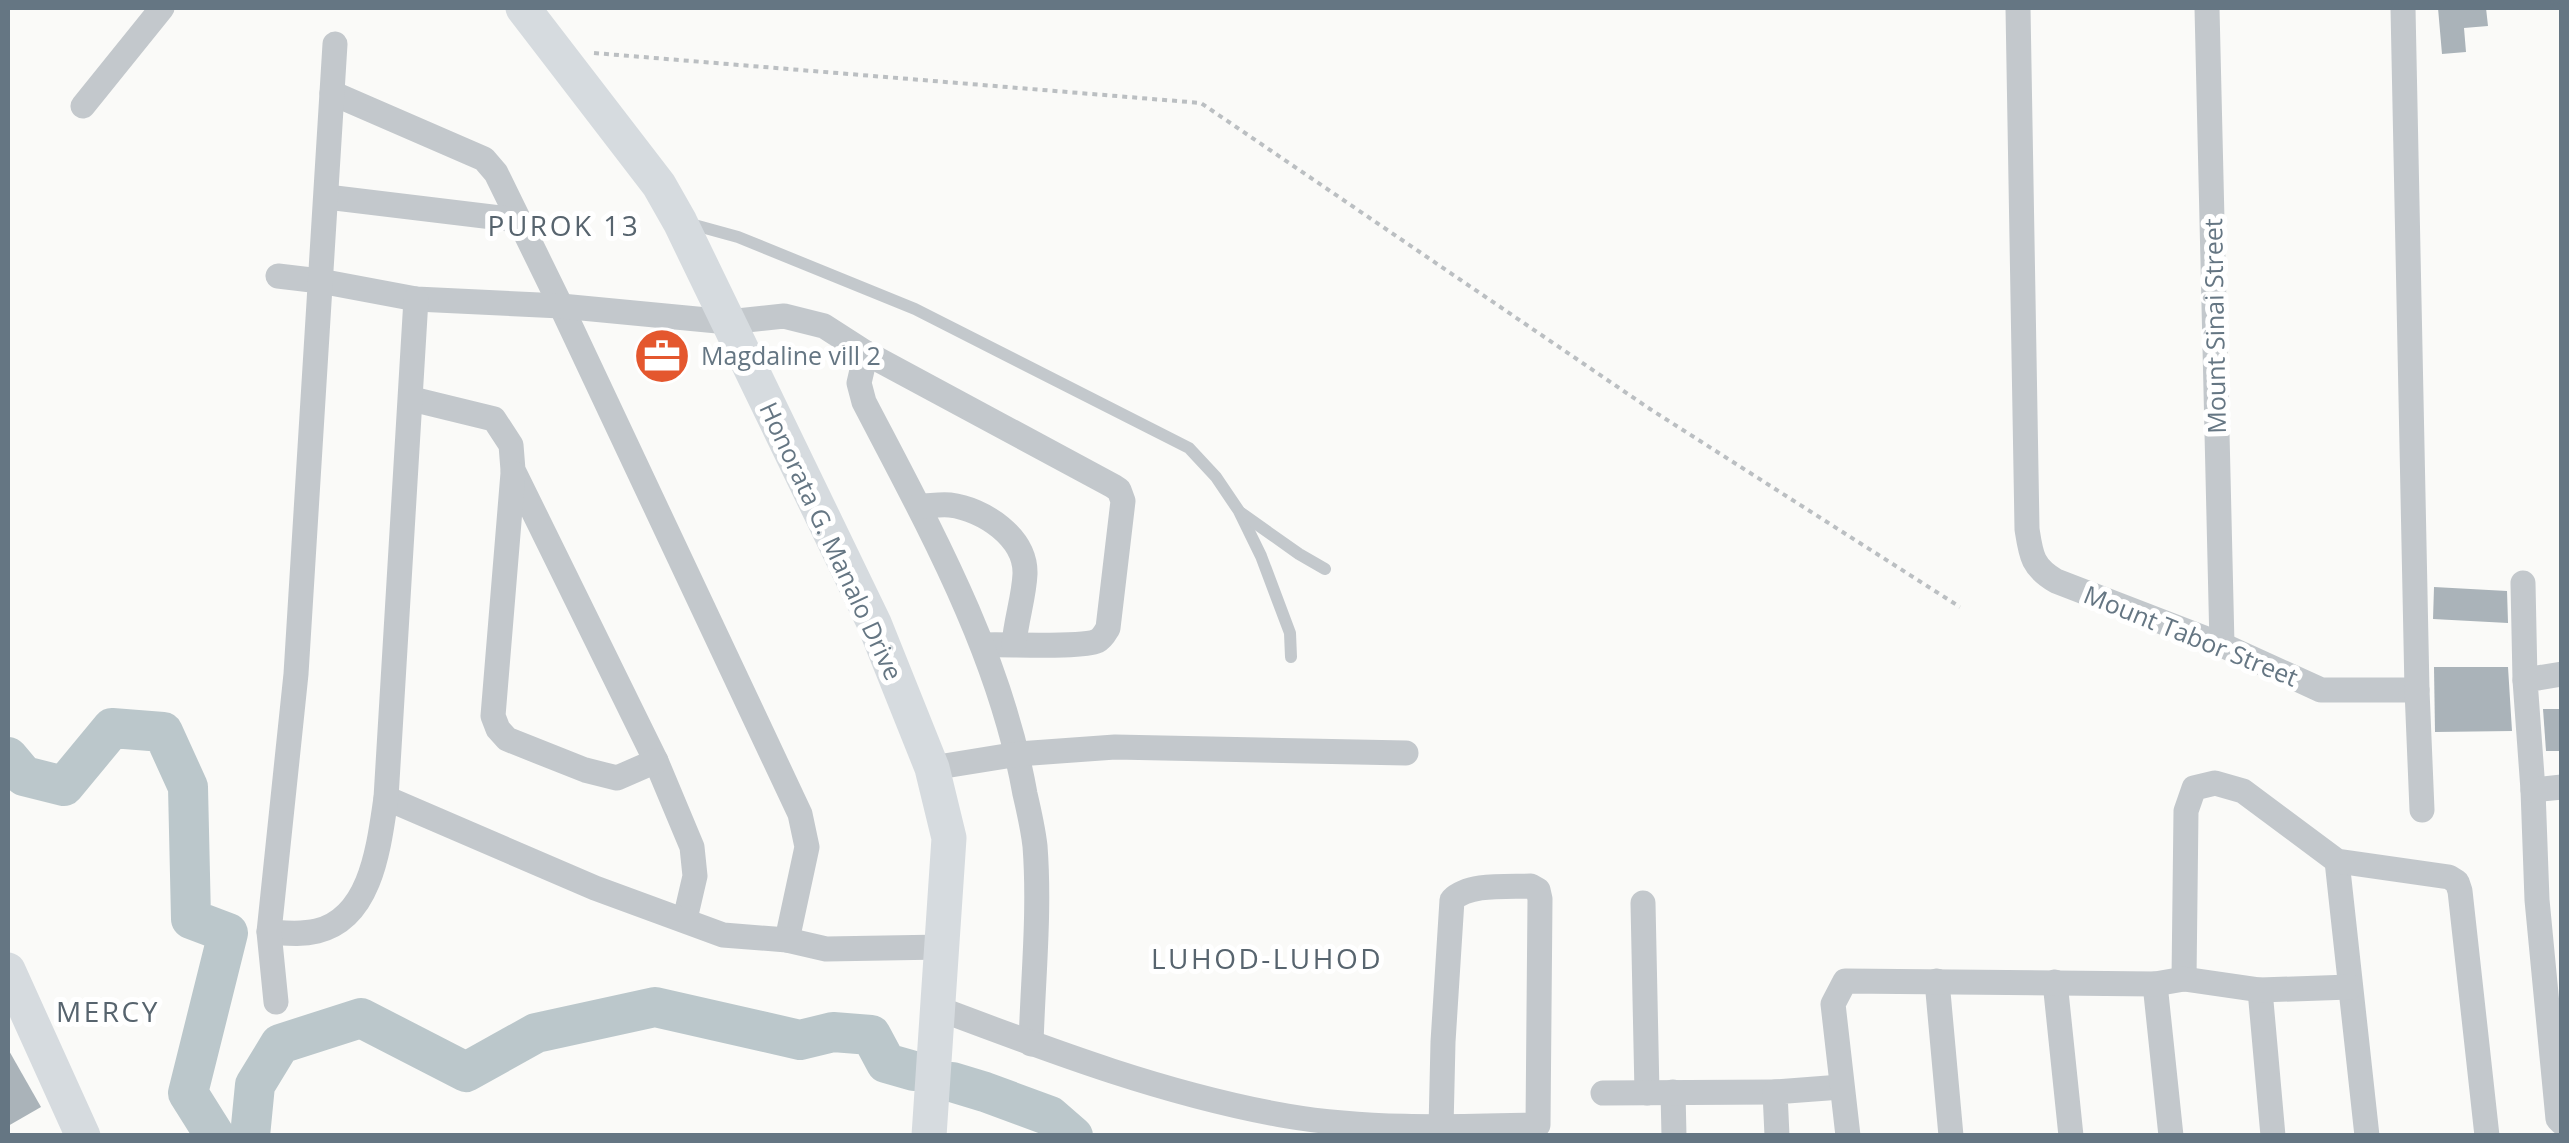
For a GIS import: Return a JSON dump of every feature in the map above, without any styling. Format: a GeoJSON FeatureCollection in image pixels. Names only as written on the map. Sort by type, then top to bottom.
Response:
{"type":"FeatureCollection","features":[{"type":"Feature","properties":{"kind":"street"},"geometry":{"type":"LineString","coordinates":[[83,106],[162,8]]}},
{"type":"Feature","properties":{"kind":"street","name":"Honorata G. Manalo Drive"},"geometry":{"type":"LineString","coordinates":[[522,8],[658,185],[680,222],[874,623],[932,768],[949,838],[929,1136]]}},
{"type":"Feature","properties":{"kind":"street","name":"Mount Tabor Street"},"geometry":{"type":"LineString","coordinates":[[2018,8],[2027,529],[2034,561],[2041,573],[2222,645],[2321,690],[2416,690]]}},
{"type":"Feature","properties":{"kind":"street","name":"Mount Sinai Street"},"geometry":{"type":"LineString","coordinates":[[2207,8],[2222,645]]}},
{"type":"Feature","properties":{"kind":"street"},"geometry":{"type":"LineString","coordinates":[[2403,8],[2416,690],[2422,810]]}},
{"type":"Feature","properties":{"kind":"street"},"geometry":{"type":"LineString","coordinates":[[276,1002],[270,932],[296,674],[335,44]]}},
{"type":"Feature","properties":{"kind":"street"},"geometry":{"type":"LineString","coordinates":[[332,93],[489,163],[496,173],[800,814],[807,847],[788,940]]}},
{"type":"Feature","properties":{"kind":"street"},"geometry":{"type":"LineString","coordinates":[[326,197],[517,220]]}},
{"type":"Feature","properties":{"kind":"street"},"geometry":{"type":"LineString","coordinates":[[278,276],[416,300],[561,306],[728,322],[784,316],[824,326],[1122,494],[1108,628],[1104,635],[1097,641],[1086,642],[984,645]]}},
{"type":"Feature","properties":{"kind":"street"},"geometry":{"type":"LineString","coordinates":[[270,932],[296,934],[321,930],[344,918],[370,878],[376,860],[386,798],[416,300]]}},
{"type":"Feature","properties":{"kind":"street"},"geometry":{"type":"LineString","coordinates":[[866,352],[859,383],[864,402],[984,645],[1018,754],[1034,842],[1031,1044]]}},
{"type":"Feature","properties":{"kind":"street"},"geometry":{"type":"LineString","coordinates":[[412,399],[494,419],[511,444],[513,470],[493,716],[498,728],[507,738],[585,770],[617,778],[656,761]]}},
{"type":"Feature","properties":{"kind":"street"},"geometry":{"type":"LineString","coordinates":[[513,470],[656,761],[692,847],[695,876],[685,919]]}},
{"type":"Feature","properties":{"kind":"street"},"geometry":{"type":"LineString","coordinates":[[918,506],[952,505],[988,517],[1016,544],[1023,556],[1025,574],[1014,644]]}},
{"type":"Feature","properties":{"kind":"street"},"geometry":{"type":"LineString","coordinates":[[2523,582],[2532,790],[2549,899],[2558,1119],[2562,1124]]}},
{"type":"Feature","properties":{"kind":"street"},"geometry":{"type":"LineString","coordinates":[[2525,680],[2562,674]]}},
{"type":"Feature","properties":{"kind":"street"},"geometry":{"type":"LineString","coordinates":[[932,768],[1018,754],[1114,747],[1406,753]]}},
{"type":"Feature","properties":{"kind":"street"},"geometry":{"type":"LineString","coordinates":[[2184,980],[2186,811],[2194,788],[2215,783],[2243,791],[2337,862],[2449,877],[2457,882],[2462,910],[2487,1136]]}},
{"type":"Feature","properties":{"kind":"street"},"geometry":{"type":"LineString","coordinates":[[2532,790],[2562,787]]}},
{"type":"Feature","properties":{"kind":"street"},"geometry":{"type":"LineString","coordinates":[[386,798],[595,888],[723,935],[788,940],[826,949],[943,947]]}},
{"type":"Feature","properties":{"kind":"street"},"geometry":{"type":"LineString","coordinates":[[2337,862],[2367,1136]]}},
{"type":"Feature","properties":{"kind":"street"},"geometry":{"type":"LineString","coordinates":[[938,1008],[1031,1044],[1171,1088],[1287,1116],[1442,1128],[1538,1125],[1540,899],[1538,890],[1531,886],[1470,890],[1452,900],[1442,1128]]}},
{"type":"Feature","properties":{"kind":"street"},"geometry":{"type":"LineString","coordinates":[[1643,902],[1646,1092]]}},
{"type":"Feature","properties":{"kind":"street"},"geometry":{"type":"LineString","coordinates":[[8,970],[83,1136]]}},
{"type":"Feature","properties":{"kind":"street"},"geometry":{"type":"LineString","coordinates":[[1848,1136],[1833,1004],[1845,980],[2154,984],[2184,980],[2260,990],[2350,987]]}},
{"type":"Feature","properties":{"kind":"street"},"geometry":{"type":"LineString","coordinates":[[1937,981],[1952,1136]]}},
{"type":"Feature","properties":{"kind":"street"},"geometry":{"type":"LineString","coordinates":[[2055,982],[2071,1136]]}},
{"type":"Feature","properties":{"kind":"street"},"geometry":{"type":"LineString","coordinates":[[2154,984],[2172,1136]]}},
{"type":"Feature","properties":{"kind":"street"},"geometry":{"type":"LineString","coordinates":[[2260,990],[2273,1136]]}},
{"type":"Feature","properties":{"kind":"street"},"geometry":{"type":"LineString","coordinates":[[1602,1093],[1775,1092],[1841,1087]]}},
{"type":"Feature","properties":{"kind":"street"},"geometry":{"type":"LineString","coordinates":[[1673,1092],[1674,1136]]}},
{"type":"Feature","properties":{"kind":"street"},"geometry":{"type":"LineString","coordinates":[[1775,1092],[1777,1136]]}},
{"type":"Feature","properties":{"kind":"lane"},"geometry":{"type":"LineString","coordinates":[[680,222],[738,237],[915,309],[1188,448],[1216,477],[1239,512],[1290,633],[1291,657]]}},
{"type":"Feature","properties":{"kind":"lane"},"geometry":{"type":"LineString","coordinates":[[1239,512],[1326,570]]}},
{"type":"Feature","properties":{"kind":"path"},"geometry":{"type":"LineString","coordinates":[[555,50],[1200,102],[1650,409],[1960,607]]}},
{"type":"Feature","properties":{"kind":"building"},"geometry":{"type":"Polygon","coordinates":[[[2438,8],[2486,8],[2488,26],[2464,28],[2466,52],[2442,54],[2438,8]]]}},
{"type":"Feature","properties":{"kind":"building"},"geometry":{"type":"Polygon","coordinates":[[[2434,587],[2507,591],[2508,623],[2433,619],[2434,587]]]}},
{"type":"Feature","properties":{"kind":"building"},"geometry":{"type":"Polygon","coordinates":[[[2434,667],[2508,667],[2512,731],[2435,732],[2434,667]]]}},
{"type":"Feature","properties":{"kind":"building"},"geometry":{"type":"Polygon","coordinates":[[[2543,709],[2562,709],[2562,751],[2546,751],[2543,709]]]}},
{"type":"Feature","properties":{"kind":"building"},"geometry":{"type":"Polygon","coordinates":[[[8,1049],[41,1107],[8,1126],[8,1049]]]}},
{"type":"Feature","properties":{"kind":"waterway"},"geometry":{"type":"LineString","coordinates":[[8,757],[24,776],[64,786],[112,728],[163,732],[188,787],[191,919],[228,933],[188,1093],[215,1136]]}},
{"type":"Feature","properties":{"kind":"waterway"},"geometry":{"type":"LineString","coordinates":[[250,1136],[255,1085],[280,1044],[361,1018],[466,1072],[536,1033],[655,1007],[800,1040],[833,1032],[871,1035],[886,1063],[914,1071]]}},
{"type":"Feature","properties":{"kind":"waterway"},"geometry":{"type":"LineString","coordinates":[[952,1082],[1050,1116],[1073,1136]]}},
{"type":"Feature","properties":{"kind":"place","name":"Magdaline vill 2"},"geometry":{"type":"Point","coordinates":[662,356]}},
{"type":"Feature","properties":{"kind":"district","name":"PUROK 13"},"geometry":{"type":"Point","coordinates":[564,226]}},
{"type":"Feature","properties":{"kind":"district","name":"LUHOD-LUHOD"},"geometry":{"type":"Point","coordinates":[1267,959]}},
{"type":"Feature","properties":{"kind":"district","name":"MERCY"},"geometry":{"type":"Point","coordinates":[108,1012]}}]}
